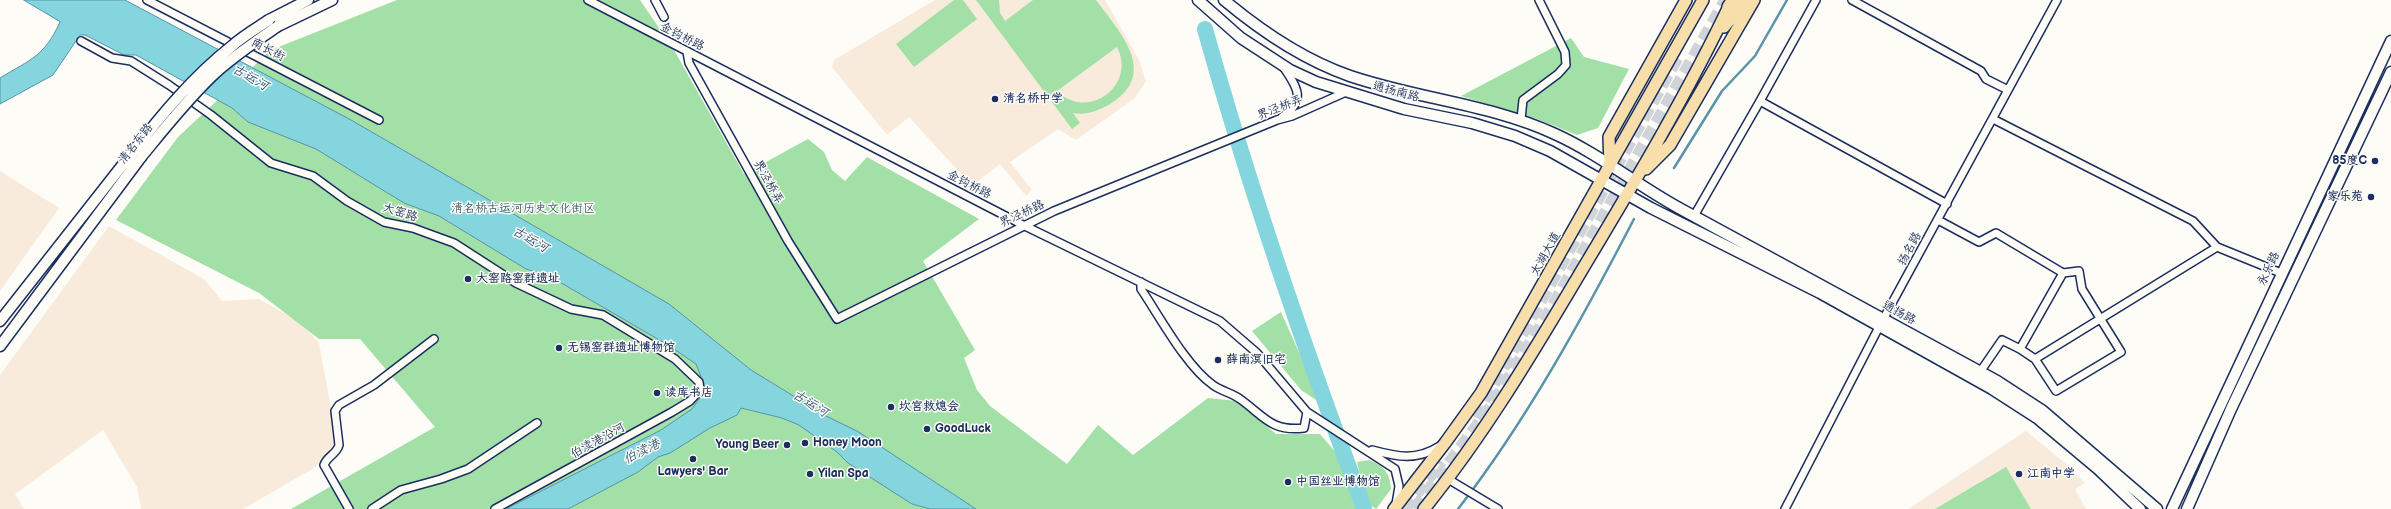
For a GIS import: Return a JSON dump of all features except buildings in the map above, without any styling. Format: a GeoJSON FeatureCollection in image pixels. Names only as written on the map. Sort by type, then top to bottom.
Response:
{"type":"FeatureCollection","features":[{"type":"Feature","properties":{"kind":"main road","name":"清名东路"},"geometry":{"type":"LineString","coordinates":[[0,346],[176,98],[202,71],[233,44],[269,20],[308,0]]}},
{"type":"Feature","properties":{"kind":"main road","name":"清名东路"},"geometry":{"type":"LineString","coordinates":[[0,321],[136,155],[212,76],[241,51],[278,26],[332,0]]}},
{"type":"Feature","properties":{"kind":"main road","name":"通扬南路"},"geometry":{"type":"LineString","coordinates":[[1198,0],[1241,38],[1280,63],[1316,82],[1346,92],[1515,136],[1550,151],[1602,181]]}},
{"type":"Feature","properties":{"kind":"main road","name":"通扬南路"},"geometry":{"type":"LineString","coordinates":[[1224,0],[1251,23],[1333,70],[1394,88],[1477,106],[1521,119],[1558,135],[1610,166]]}},
{"type":"Feature","properties":{"kind":"main road"},"geometry":{"type":"LineString","coordinates":[[1610,166],[1609,137],[1686,0]]}},
{"type":"Feature","properties":{"kind":"main road","name":"太湖大道"},"geometry":{"type":"LineString","coordinates":[[1394,508],[1445,443],[1481,392],[1602,181],[1703,0]]}},
{"type":"Feature","properties":{"kind":"main road"},"geometry":{"type":"LineString","coordinates":[[1716,36],[1746,0]]}},
{"type":"Feature","properties":{"kind":"main road"},"geometry":{"type":"LineString","coordinates":[[1635,181],[1670,145],[1754,0]]}},
{"type":"Feature","properties":{"kind":"main road"},"geometry":{"type":"LineString","coordinates":[[1424,509],[1494,416],[1635,181],[1716,36],[1732,2]]}},
{"type":"Feature","properties":{"kind":"main road","name":"永乐路"},"geometry":{"type":"LineString","coordinates":[[2172,509],[2281,273],[2391,41]]}},
{"type":"Feature","properties":{"kind":"main road"},"geometry":{"type":"LineString","coordinates":[[2188,509],[2238,395],[2391,72]]}},
{"type":"Feature","properties":{"kind":"main road","name":"通扬路"},"geometry":{"type":"LineString","coordinates":[[1610,166],[1992,388],[2037,418],[2098,469],[2140,509]]}},
{"type":"Feature","properties":{"kind":"main road","name":"通扬路"},"geometry":{"type":"LineString","coordinates":[[1602,181],[1820,293],[1980,372],[2043,411],[2157,509]]}},
{"type":"Feature","properties":{"kind":"street","name":"南长街"},"geometry":{"type":"LineString","coordinates":[[147,0],[379,120]]}},
{"type":"Feature","properties":{"kind":"street","name":"金钩桥路"},"geometry":{"type":"LineString","coordinates":[[588,0],[1023,225],[1200,310],[1239,336],[1257,353],[1307,412],[1317,420],[1362,447]]}},
{"type":"Feature","properties":{"kind":"street"},"geometry":{"type":"LineString","coordinates":[[655,0],[664,16]]}},
{"type":"Feature","properties":{"kind":"street"},"geometry":{"type":"LineString","coordinates":[[1521,119],[1523,100],[1558,74],[1566,65],[1565,52],[1539,0]]}},
{"type":"Feature","properties":{"kind":"street"},"geometry":{"type":"LineString","coordinates":[[1694,216],[1816,0]]}},
{"type":"Feature","properties":{"kind":"street"},"geometry":{"type":"LineString","coordinates":[[1852,0],[1981,71],[1986,78],[2008,90]]}},
{"type":"Feature","properties":{"kind":"street","name":"扬名路"},"geometry":{"type":"LineString","coordinates":[[1785,509],[1882,324],[2057,0]]}},
{"type":"Feature","properties":{"kind":"street","name":"大窑路"},"geometry":{"type":"LineString","coordinates":[[80,41],[112,58],[131,61],[169,85],[211,115],[271,163],[313,176],[347,201],[384,222],[413,228],[454,243],[516,283],[571,309],[604,315],[675,359],[699,382]]}},
{"type":"Feature","properties":{"kind":"street","name":"界泾桥弄"},"geometry":{"type":"LineString","coordinates":[[687,52],[689,63],[784,234],[837,318]]}},
{"type":"Feature","properties":{"kind":"street"},"geometry":{"type":"LineString","coordinates":[[1277,120],[1293,109],[1298,101],[1297,89],[1280,63]]}},
{"type":"Feature","properties":{"kind":"street","name":"界泾桥弄"},"geometry":{"type":"LineString","coordinates":[[1222,143],[1277,120],[1292,116],[1346,92]]}},
{"type":"Feature","properties":{"kind":"street"},"geometry":{"type":"LineString","coordinates":[[1760,101],[1947,204]]}},
{"type":"Feature","properties":{"kind":"street"},"geometry":{"type":"LineString","coordinates":[[1993,119],[2193,221],[2217,247],[2281,273]]}},
{"type":"Feature","properties":{"kind":"street","name":"界泾桥路"},"geometry":{"type":"LineString","coordinates":[[837,318],[1023,225],[1222,143]]}},
{"type":"Feature","properties":{"kind":"street"},"geometry":{"type":"LineString","coordinates":[[1938,220],[1979,242],[1996,233],[2063,272],[2079,271],[2082,289],[2121,352],[2056,391],[2035,359],[2002,340],[1980,372]]}},
{"type":"Feature","properties":{"kind":"street"},"geometry":{"type":"LineString","coordinates":[[2035,359],[2217,247]]}},
{"type":"Feature","properties":{"kind":"street"},"geometry":{"type":"LineString","coordinates":[[2020,349],[2063,272]]}},
{"type":"Feature","properties":{"kind":"street"},"geometry":{"type":"LineString","coordinates":[[1142,282],[1141,289],[1173,337],[1198,372],[1213,385],[1239,398],[1270,424],[1279,428],[1304,428],[1307,412]]}},
{"type":"Feature","properties":{"kind":"street"},"geometry":{"type":"LineString","coordinates":[[349,509],[324,465],[326,459],[338,450],[339,445],[335,412],[339,405],[374,385],[434,339]]}},
{"type":"Feature","properties":{"kind":"street","name":"伯渎港沿河"},"geometry":{"type":"LineString","coordinates":[[495,509],[672,412],[696,396],[700,390],[699,382]]}},
{"type":"Feature","properties":{"kind":"street"},"geometry":{"type":"LineString","coordinates":[[372,509],[401,490],[441,479],[468,469],[537,423]]}},
{"type":"Feature","properties":{"kind":"street"},"geometry":{"type":"LineString","coordinates":[[1362,447],[1399,458],[1414,458],[1428,454],[1445,443]]}},
{"type":"Feature","properties":{"kind":"street"},"geometry":{"type":"LineString","coordinates":[[1362,447],[1395,469],[1399,486],[1394,508]]}},
{"type":"Feature","properties":{"kind":"street"},"geometry":{"type":"LineString","coordinates":[[1448,479],[1464,490],[1498,509]]}},
{"type":"Feature","properties":{"kind":"shaded area","name":"清名桥中学"},"geometry":{"type":"Polygon","coordinates":[[[935,0],[1105,0],[1139,60],[1146,81],[1135,98],[1076,140],[1058,129],[1010,162],[1032,190],[1026,196],[1000,164],[972,186],[909,117],[887,135],[832,67],[834,60],[935,0]]]}},
{"type":"Feature","properties":{"kind":"shaded area"},"geometry":{"type":"Polygon","coordinates":[[[0,171],[59,208],[0,291],[0,171]]]}},
{"type":"Feature","properties":{"kind":"shaded area"},"geometry":{"type":"Polygon","coordinates":[[[109,226],[204,279],[222,301],[259,299],[300,322],[319,343],[338,447],[316,467],[243,509],[141,509],[137,487],[103,430],[15,494],[24,509],[0,509],[0,375],[109,226]]]}},
{"type":"Feature","properties":{"kind":"shaded area","name":"江南中学"},"geometry":{"type":"Polygon","coordinates":[[[2026,431],[2066,464],[2085,483],[2075,489],[2086,509],[1908,509],[2026,431]]]}},
{"type":"Feature","properties":{"kind":"green space","name":"清名桥古运河历史文化街区"},"geometry":{"type":"Polygon","coordinates":[[[397,0],[640,0],[674,50],[744,174],[808,139],[824,152],[832,170],[845,181],[867,157],[979,219],[923,261],[975,350],[964,358],[977,390],[990,406],[1067,464],[1098,425],[1133,455],[1208,398],[1237,401],[1276,434],[1320,434],[1338,455],[1358,509],[291,509],[435,427],[360,339],[319,339],[259,293],[116,220],[178,137],[271,50],[397,0]]]}},
{"type":"Feature","properties":{"kind":"green space"},"geometry":{"type":"Polygon","coordinates":[[[954,0],[963,0],[977,19],[914,67],[896,44],[954,0]]]}},
{"type":"Feature","properties":{"kind":"green space"},"geometry":{"type":"Polygon","coordinates":[[[976,0],[999,0],[1000,13],[1005,21],[1033,0],[1096,0],[1114,24],[1130,51],[1134,64],[1133,78],[1126,90],[1108,105],[1089,113],[1073,113],[1080,123],[1072,129],[976,0]],[[1117,47],[1057,91],[1069,100],[1082,103],[1095,101],[1106,95],[1115,86],[1120,74],[1121,61],[1117,47]]]}},
{"type":"Feature","properties":{"kind":"green space"},"geometry":{"type":"Polygon","coordinates":[[[1571,38],[1584,57],[1629,69],[1598,128],[1577,135],[1537,119],[1461,96],[1571,38]]]}},
{"type":"Feature","properties":{"kind":"green space"},"geometry":{"type":"Polygon","coordinates":[[[1281,312],[1309,375],[1316,400],[1301,390],[1252,331],[1281,312]]]}},
{"type":"Feature","properties":{"kind":"green space"},"geometry":{"type":"Polygon","coordinates":[[[1369,460],[1379,465],[1388,474],[1391,489],[1376,509],[1367,503],[1357,462],[1369,460]]]}},
{"type":"Feature","properties":{"kind":"green space"},"geometry":{"type":"Polygon","coordinates":[[[2006,467],[2031,509],[1935,509],[2006,467]]]}},
{"type":"Feature","properties":{"kind":"water"},"geometry":{"type":"Polygon","coordinates":[[[24,0],[125,0],[351,120],[669,304],[751,370],[826,416],[857,431],[976,509],[930,509],[912,504],[848,463],[837,452],[799,425],[782,418],[741,408],[737,415],[710,428],[670,453],[658,457],[638,472],[568,509],[506,509],[661,430],[692,409],[703,394],[703,382],[696,364],[668,345],[551,277],[526,269],[439,216],[404,203],[316,149],[248,122],[232,108],[136,55],[124,55],[85,35],[80,35],[53,75],[0,104],[0,78],[36,56],[48,43],[60,22],[24,0]]]}},
{"type":"Feature","properties":{"kind":"waterway"},"geometry":{"type":"LineString","coordinates":[[1674,168],[1722,91],[1755,56],[1787,0]]}},
{"type":"Feature","properties":{"kind":"waterway"},"geometry":{"type":"LineString","coordinates":[[1205,29],[1222,90],[1279,270],[1364,508]]}},
{"type":"Feature","properties":{"kind":"waterway"},"geometry":{"type":"LineString","coordinates":[[1458,509],[1507,440],[1552,368],[1574,331],[1634,219]]}},
{"type":"Feature","properties":{"kind":"tunnel"},"geometry":{"type":"LineString","coordinates":[[1415,509],[1492,406],[1549,313],[1726,0]]}},
{"type":"Feature","properties":{"kind":"tunnel"},"geometry":{"type":"LineString","coordinates":[[1475,417],[1678,56]]}},
{"type":"Feature","properties":{"kind":"tunnel"},"geometry":{"type":"LineString","coordinates":[[1404,509],[1441,461]]}},
{"type":"Feature","properties":{"kind":"place","name":"清名桥中学"},"geometry":{"type":"Point","coordinates":[995,99]}},
{"type":"Feature","properties":{"kind":"place","name":"85度C"},"geometry":{"type":"Point","coordinates":[2375,161]}},
{"type":"Feature","properties":{"kind":"place","name":"家乐苑"},"geometry":{"type":"Point","coordinates":[2371,197]}},
{"type":"Feature","properties":{"kind":"place","name":"大窑路窑群遗址"},"geometry":{"type":"Point","coordinates":[468,279]}},
{"type":"Feature","properties":{"kind":"place","name":"无锡窑群遗址博物馆"},"geometry":{"type":"Point","coordinates":[559,348]}},
{"type":"Feature","properties":{"kind":"place","name":"薛南溟旧宅"},"geometry":{"type":"Point","coordinates":[1218,360]}},
{"type":"Feature","properties":{"kind":"place","name":"读库书店"},"geometry":{"type":"Point","coordinates":[657,393]}},
{"type":"Feature","properties":{"kind":"place","name":"坎宫救熄会"},"geometry":{"type":"Point","coordinates":[891,407]}},
{"type":"Feature","properties":{"kind":"place","name":"GoodLuck"},"geometry":{"type":"Point","coordinates":[927,429]}},
{"type":"Feature","properties":{"kind":"place","name":"Honey Moon"},"geometry":{"type":"Point","coordinates":[805,443]}},
{"type":"Feature","properties":{"kind":"place","name":"Young Beer"},"geometry":{"type":"Point","coordinates":[787,445]}},
{"type":"Feature","properties":{"kind":"place","name":"Lawyers' Bar"},"geometry":{"type":"Point","coordinates":[693,459]}},
{"type":"Feature","properties":{"kind":"place","name":"Yilan Spa"},"geometry":{"type":"Point","coordinates":[810,474]}},
{"type":"Feature","properties":{"kind":"place","name":"江南中学"},"geometry":{"type":"Point","coordinates":[2019,474]}},
{"type":"Feature","properties":{"kind":"place","name":"中国丝业博物馆"},"geometry":{"type":"Point","coordinates":[1288,482]}},
{"type":"Feature","properties":{"kind":"water label","name":"古运河"},"geometry":{"type":"Point","coordinates":[250,78]}},
{"type":"Feature","properties":{"kind":"water label","name":"古运河"},"geometry":{"type":"Point","coordinates":[530,240]}},
{"type":"Feature","properties":{"kind":"water label","name":"古运河"},"geometry":{"type":"Point","coordinates":[810,404]}},
{"type":"Feature","properties":{"kind":"water label","name":"伯渎港"},"geometry":{"type":"Point","coordinates":[642,452]}}]}
